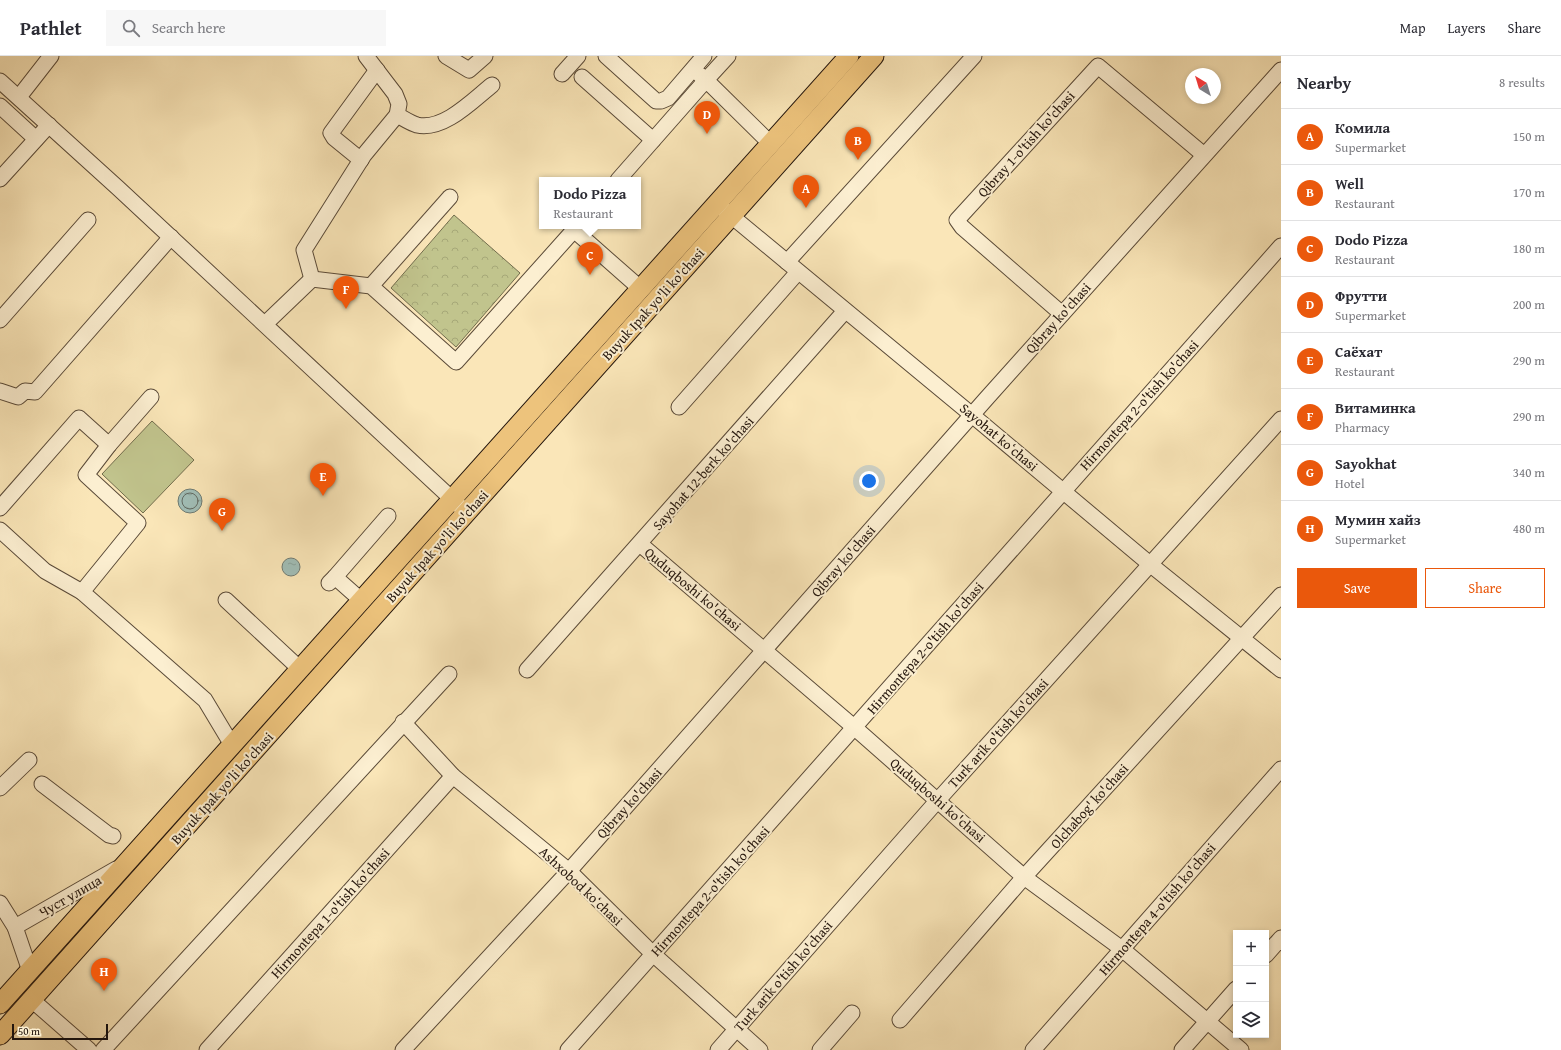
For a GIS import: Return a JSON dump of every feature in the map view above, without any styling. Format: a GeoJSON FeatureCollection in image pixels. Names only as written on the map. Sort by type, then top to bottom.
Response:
{"type":"FeatureCollection","features":[{"type":"Feature","properties":{"kind":"main road","name":"Buyuk Ipak yo'li ko'chasi"},"geometry":{"type":"LineString","coordinates":[[30,971],[849,56]]}},
{"type":"Feature","properties":{"kind":"main road","name":"Buyuk Ipak yo'li ko'chasi"},"geometry":{"type":"LineString","coordinates":[[0,1035],[874,56]]}},
{"type":"Feature","properties":{"kind":"main road"},"geometry":{"type":"LineString","coordinates":[[30,971],[32,1000],[9,994],[30,971]]}},
{"type":"Feature","properties":{"kind":"street"},"geometry":{"type":"LineString","coordinates":[[18,97],[51,56]]}},
{"type":"Feature","properties":{"kind":"street"},"geometry":{"type":"LineString","coordinates":[[312,279],[304,250],[361,160],[397,115],[399,104],[395,94],[366,56]]}},
{"type":"Feature","properties":{"kind":"street"},"geometry":{"type":"LineString","coordinates":[[446,56],[469,70],[485,56]]}},
{"type":"Feature","properties":{"kind":"street"},"geometry":{"type":"LineString","coordinates":[[562,74],[578,56]]}},
{"type":"Feature","properties":{"kind":"street"},"geometry":{"type":"LineString","coordinates":[[606,56],[656,101],[661,101],[668,98],[704,56]]}},
{"type":"Feature","properties":{"kind":"street"},"geometry":{"type":"LineString","coordinates":[[621,177],[728,56]]}},
{"type":"Feature","properties":{"kind":"street"},"geometry":{"type":"LineString","coordinates":[[679,407],[793,267],[974,56]]}},
{"type":"Feature","properties":{"kind":"street","name":"Qibray 1-o'tish ko'chasi"},"geometry":{"type":"LineString","coordinates":[[1062,314],[962,227],[957,220],[1098,66],[1204,155]]}},
{"type":"Feature","properties":{"kind":"street"},"geometry":{"type":"LineString","coordinates":[[693,69],[771,144]]}},
{"type":"Feature","properties":{"kind":"street"},"geometry":{"type":"LineString","coordinates":[[361,160],[334,138],[332,133],[377,70]]}},
{"type":"Feature","properties":{"kind":"street","name":"Qibray ko'chasi"},"geometry":{"type":"LineString","coordinates":[[404,1050],[568,871],[972,415],[1281,70]]}},
{"type":"Feature","properties":{"kind":"street"},"geometry":{"type":"LineString","coordinates":[[582,77],[653,140]]}},
{"type":"Feature","properties":{"kind":"street"},"geometry":{"type":"LineString","coordinates":[[0,81],[171,237],[467,513]]}},
{"type":"Feature","properties":{"kind":"street"},"geometry":{"type":"LineString","coordinates":[[397,115],[416,124],[431,126],[448,118],[492,85]]}},
{"type":"Feature","properties":{"kind":"street"},"geometry":{"type":"LineString","coordinates":[[0,106],[36,139]]}},
{"type":"Feature","properties":{"kind":"street"},"geometry":{"type":"LineString","coordinates":[[0,179],[49,125]]}},
{"type":"Feature","properties":{"kind":"street"},"geometry":{"type":"LineString","coordinates":[[371,286],[450,197]]}},
{"type":"Feature","properties":{"kind":"street","name":"Sayohat koʻchasi"},"geometry":{"type":"LineString","coordinates":[[717,205],[1063,490],[1151,565],[1281,670]]}},
{"type":"Feature","properties":{"kind":"street"},"geometry":{"type":"LineString","coordinates":[[0,320],[88,220]]}},
{"type":"Feature","properties":{"kind":"street"},"geometry":{"type":"LineString","coordinates":[[312,279],[371,286],[456,362],[575,229]]}},
{"type":"Feature","properties":{"kind":"street"},"geometry":{"type":"LineString","coordinates":[[577,229],[641,289]]}},
{"type":"Feature","properties":{"kind":"street"},"geometry":{"type":"LineString","coordinates":[[0,391],[18,396],[25,391],[35,392],[171,237]]}},
{"type":"Feature","properties":{"kind":"street","name":"Hirmontepa 2-o'tish ko'chasi"},"geometry":{"type":"LineString","coordinates":[[568,1050],[855,728],[1063,490],[1281,246]]}},
{"type":"Feature","properties":{"kind":"street"},"geometry":{"type":"LineString","coordinates":[[265,324],[312,279]]}},
{"type":"Feature","properties":{"kind":"street","name":"Sayohat 12-berk ko'chasi"},"geometry":{"type":"LineString","coordinates":[[527,670],[845,311]]}},
{"type":"Feature","properties":{"kind":"street"},"geometry":{"type":"LineString","coordinates":[[82,592],[138,523],[86,475],[108,445],[151,397]]}},
{"type":"Feature","properties":{"kind":"street"},"geometry":{"type":"LineString","coordinates":[[0,508],[79,418],[108,445]]}},
{"type":"Feature","properties":{"kind":"street","name":"Turk arik o'tish ko'chasi"},"geometry":{"type":"LineString","coordinates":[[718,1050],[938,800],[1281,419]]}},
{"type":"Feature","properties":{"kind":"street"},"geometry":{"type":"LineString","coordinates":[[362,601],[332,580],[388,516]]}},
{"type":"Feature","properties":{"kind":"street"},"geometry":{"type":"LineString","coordinates":[[0,530],[46,571],[82,592],[205,700],[232,745]]}},
{"type":"Feature","properties":{"kind":"street","name":"Quduqboshi ko'chasi"},"geometry":{"type":"LineString","coordinates":[[640,544],[855,728],[1024,877],[1122,949],[1241,1050]]}},
{"type":"Feature","properties":{"kind":"street","name":"Olchabog' ko'chasi"},"geometry":{"type":"LineString","coordinates":[[900,1020],[1024,877],[1281,595]]}},
{"type":"Feature","properties":{"kind":"street"},"geometry":{"type":"LineString","coordinates":[[226,600],[300,669]]}},
{"type":"Feature","properties":{"kind":"street"},"geometry":{"type":"LineString","coordinates":[[103,1050],[403,722],[449,674]]}},
{"type":"Feature","properties":{"kind":"street","name":"Ashxobod koʻchasi"},"geometry":{"type":"LineString","coordinates":[[403,722],[453,776],[568,871],[653,954],[760,1050]]}},
{"type":"Feature","properties":{"kind":"street"},"geometry":{"type":"LineString","coordinates":[[0,788],[29,760]]}},
{"type":"Feature","properties":{"kind":"street","name":"Hirmontepa 4-o'tish ko'chasi"},"geometry":{"type":"LineString","coordinates":[[1033,1050],[1281,769]]}},
{"type":"Feature","properties":{"kind":"street","name":"Hirmontepa 1-o'tish ko'chasi"},"geometry":{"type":"LineString","coordinates":[[207,1050],[453,776]]}},
{"type":"Feature","properties":{"kind":"street"},"geometry":{"type":"LineString","coordinates":[[42,784],[108,835],[113,836]]}},
{"type":"Feature","properties":{"kind":"street","name":"Чуст улица"},"geometry":{"type":"LineString","coordinates":[[15,927],[125,864]]}},
{"type":"Feature","properties":{"kind":"street"},"geometry":{"type":"LineString","coordinates":[[0,903],[15,927],[30,971]]}},
{"type":"Feature","properties":{"kind":"street"},"geometry":{"type":"LineString","coordinates":[[1269,952],[1281,938]]}},
{"type":"Feature","properties":{"kind":"street"},"geometry":{"type":"LineString","coordinates":[[1182,1050],[1233,992]]}},
{"type":"Feature","properties":{"kind":"street"},"geometry":{"type":"LineString","coordinates":[[32,1000],[88,1050]]}},
{"type":"Feature","properties":{"kind":"street"},"geometry":{"type":"LineString","coordinates":[[820,1050],[852,1013]]}},
{"type":"Feature","properties":{"kind":"green space"},"geometry":{"type":"Polygon","coordinates":[[[454,215],[520,273],[456,347],[391,288],[454,215]]]}},
{"type":"Feature","properties":{"kind":"green space"},"geometry":{"type":"Polygon","coordinates":[[[152,421],[194,460],[143,513],[102,474],[152,421]]]}},
{"type":"Feature","properties":{"kind":"water"},"geometry":{"type":"Polygon","coordinates":[[[190,489],[195,490],[201,496],[201,506],[195,512],[190,513],[185,512],[179,506],[178,501],[179,496],[185,490],[190,489]]]}},
{"type":"Feature","properties":{"kind":"water"},"geometry":{"type":"Polygon","coordinates":[[[291,558],[297,561],[300,567],[297,573],[291,576],[285,573],[282,567],[285,561],[291,558]]]}},
{"type":"Feature","properties":{"kind":"place","name":"Фрутти"},"geometry":{"type":"Point","coordinates":[707,134]}},
{"type":"Feature","properties":{"kind":"place","name":"Well"},"geometry":{"type":"Point","coordinates":[858,160]}},
{"type":"Feature","properties":{"kind":"place","name":"Комила"},"geometry":{"type":"Point","coordinates":[806,208]}},
{"type":"Feature","properties":{"kind":"place","name":"Dodo Pizza"},"geometry":{"type":"Point","coordinates":[590,275]}},
{"type":"Feature","properties":{"kind":"place","name":"Витаминка"},"geometry":{"type":"Point","coordinates":[346,309]}},
{"type":"Feature","properties":{"kind":"place","name":"Саёхат"},"geometry":{"type":"Point","coordinates":[323,496]}},
{"type":"Feature","properties":{"kind":"place","name":"Sayokhat"},"geometry":{"type":"Point","coordinates":[222,531]}},
{"type":"Feature","properties":{"kind":"place","name":"Мумин хайз"},"geometry":{"type":"Point","coordinates":[104,991]}}]}
